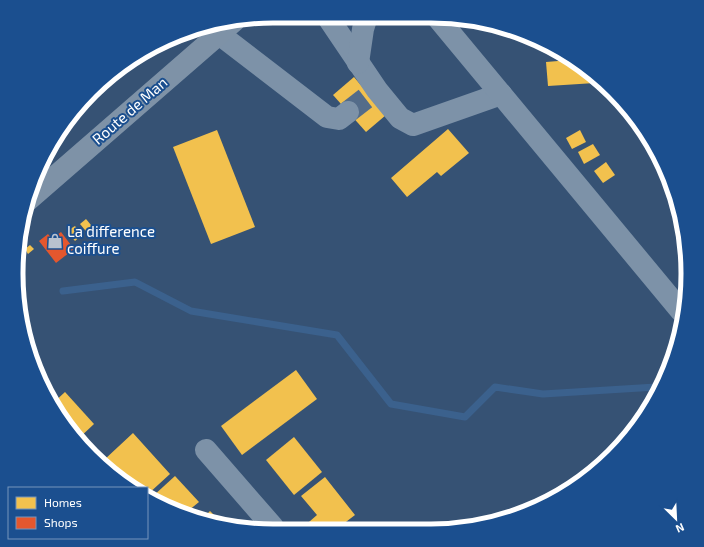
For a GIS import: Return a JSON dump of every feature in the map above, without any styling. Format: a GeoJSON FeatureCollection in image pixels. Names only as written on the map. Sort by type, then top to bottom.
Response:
{"type":"FeatureCollection","features":[{"type":"Feature","properties":{"kind":"highway","name":"Route de Man"},"geometry":{"type":"LineString","coordinates":[[36,193],[225,28]]}},
{"type":"Feature","properties":{"kind":"street"},"geometry":{"type":"LineString","coordinates":[[332,23],[358,63],[373,92],[400,118],[413,125],[501,94]]}},
{"type":"Feature","properties":{"kind":"street"},"geometry":{"type":"LineString","coordinates":[[358,63],[365,23]]}},
{"type":"Feature","properties":{"kind":"street"},"geometry":{"type":"LineString","coordinates":[[443,24],[679,308]]}},
{"type":"Feature","properties":{"kind":"street"},"geometry":{"type":"LineString","coordinates":[[227,28],[327,117],[339,119],[348,112]]}},
{"type":"Feature","properties":{"kind":"street"},"geometry":{"type":"LineString","coordinates":[[206,450],[270,524]]}},
{"type":"Feature","properties":{"kind":"building: Homes"},"geometry":{"type":"Polygon","coordinates":[[[562,61],[594,83],[548,86],[546,62],[562,61]]]}},
{"type":"Feature","properties":{"kind":"building: Homes"},"geometry":{"type":"Polygon","coordinates":[[[354,77],[386,115],[366,132],[333,95],[354,77]]]}},
{"type":"Feature","properties":{"kind":"building: Homes"},"geometry":{"type":"Polygon","coordinates":[[[448,129],[469,153],[441,176],[437,172],[407,197],[391,178],[448,129]]]}},
{"type":"Feature","properties":{"kind":"building: Homes"},"geometry":{"type":"Polygon","coordinates":[[[217,130],[255,227],[211,244],[173,147],[217,130]]]}},
{"type":"Feature","properties":{"kind":"building: Homes"},"geometry":{"type":"Polygon","coordinates":[[[580,130],[586,142],[572,149],[566,138],[580,130]]]}},
{"type":"Feature","properties":{"kind":"building: Homes"},"geometry":{"type":"Polygon","coordinates":[[[593,144],[600,155],[584,164],[578,152],[593,144]]]}},
{"type":"Feature","properties":{"kind":"building: Homes"},"geometry":{"type":"Polygon","coordinates":[[[606,162],[615,175],[603,183],[594,171],[606,162]]]}},
{"type":"Feature","properties":{"kind":"building: Homes"},"geometry":{"type":"Polygon","coordinates":[[[86,219],[96,231],[90,236],[80,224],[86,219]]]}},
{"type":"Feature","properties":{"kind":"building: Homes"},"geometry":{"type":"Polygon","coordinates":[[[75,226],[82,235],[75,241],[67,231],[75,226]]]}},
{"type":"Feature","properties":{"kind":"building: Homes"},"geometry":{"type":"Polygon","coordinates":[[[30,245],[34,249],[28,254],[25,249],[30,245]]]}},
{"type":"Feature","properties":{"kind":"building: Homes"},"geometry":{"type":"Polygon","coordinates":[[[296,370],[317,399],[242,455],[221,426],[296,370]]]}},
{"type":"Feature","properties":{"kind":"building: Homes"},"geometry":{"type":"Polygon","coordinates":[[[65,392],[94,424],[82,435],[65,413],[57,399],[65,392]]]}},
{"type":"Feature","properties":{"kind":"building: Homes"},"geometry":{"type":"Polygon","coordinates":[[[133,433],[170,474],[151,492],[148,490],[148,487],[143,487],[134,482],[105,459],[133,433]]]}},
{"type":"Feature","properties":{"kind":"building: Homes"},"geometry":{"type":"Polygon","coordinates":[[[294,437],[322,472],[294,495],[266,460],[294,437]]]}},
{"type":"Feature","properties":{"kind":"building: Homes"},"geometry":{"type":"Polygon","coordinates":[[[175,476],[199,502],[190,510],[155,494],[175,476]]]}},
{"type":"Feature","properties":{"kind":"building: Homes"},"geometry":{"type":"Polygon","coordinates":[[[325,477],[355,515],[343,524],[307,524],[317,515],[301,496],[325,477]]]}},
{"type":"Feature","properties":{"kind":"building: Homes"},"geometry":{"type":"Polygon","coordinates":[[[210,511],[216,517],[209,515],[207,514],[210,511]]]}},
{"type":"Feature","properties":{"kind":"building: Shops"},"geometry":{"type":"Polygon","coordinates":[[[61,232],[74,249],[56,263],[39,241],[48,234],[52,239],[61,232]]]}},
{"type":"Feature","properties":{"kind":"waterway"},"geometry":{"type":"LineString","coordinates":[[63,291],[135,282],[191,311],[337,335],[391,404],[465,417],[495,387],[543,394],[653,387]]}},
{"type":"Feature","properties":{"kind":"tunnel"},"geometry":{"type":"LineString","coordinates":[[348,112],[370,95]]}},
{"type":"Feature","properties":{"kind":"place","name":"La difference coiffure"},"geometry":{"type":"Point","coordinates":[55,241]}}]}
